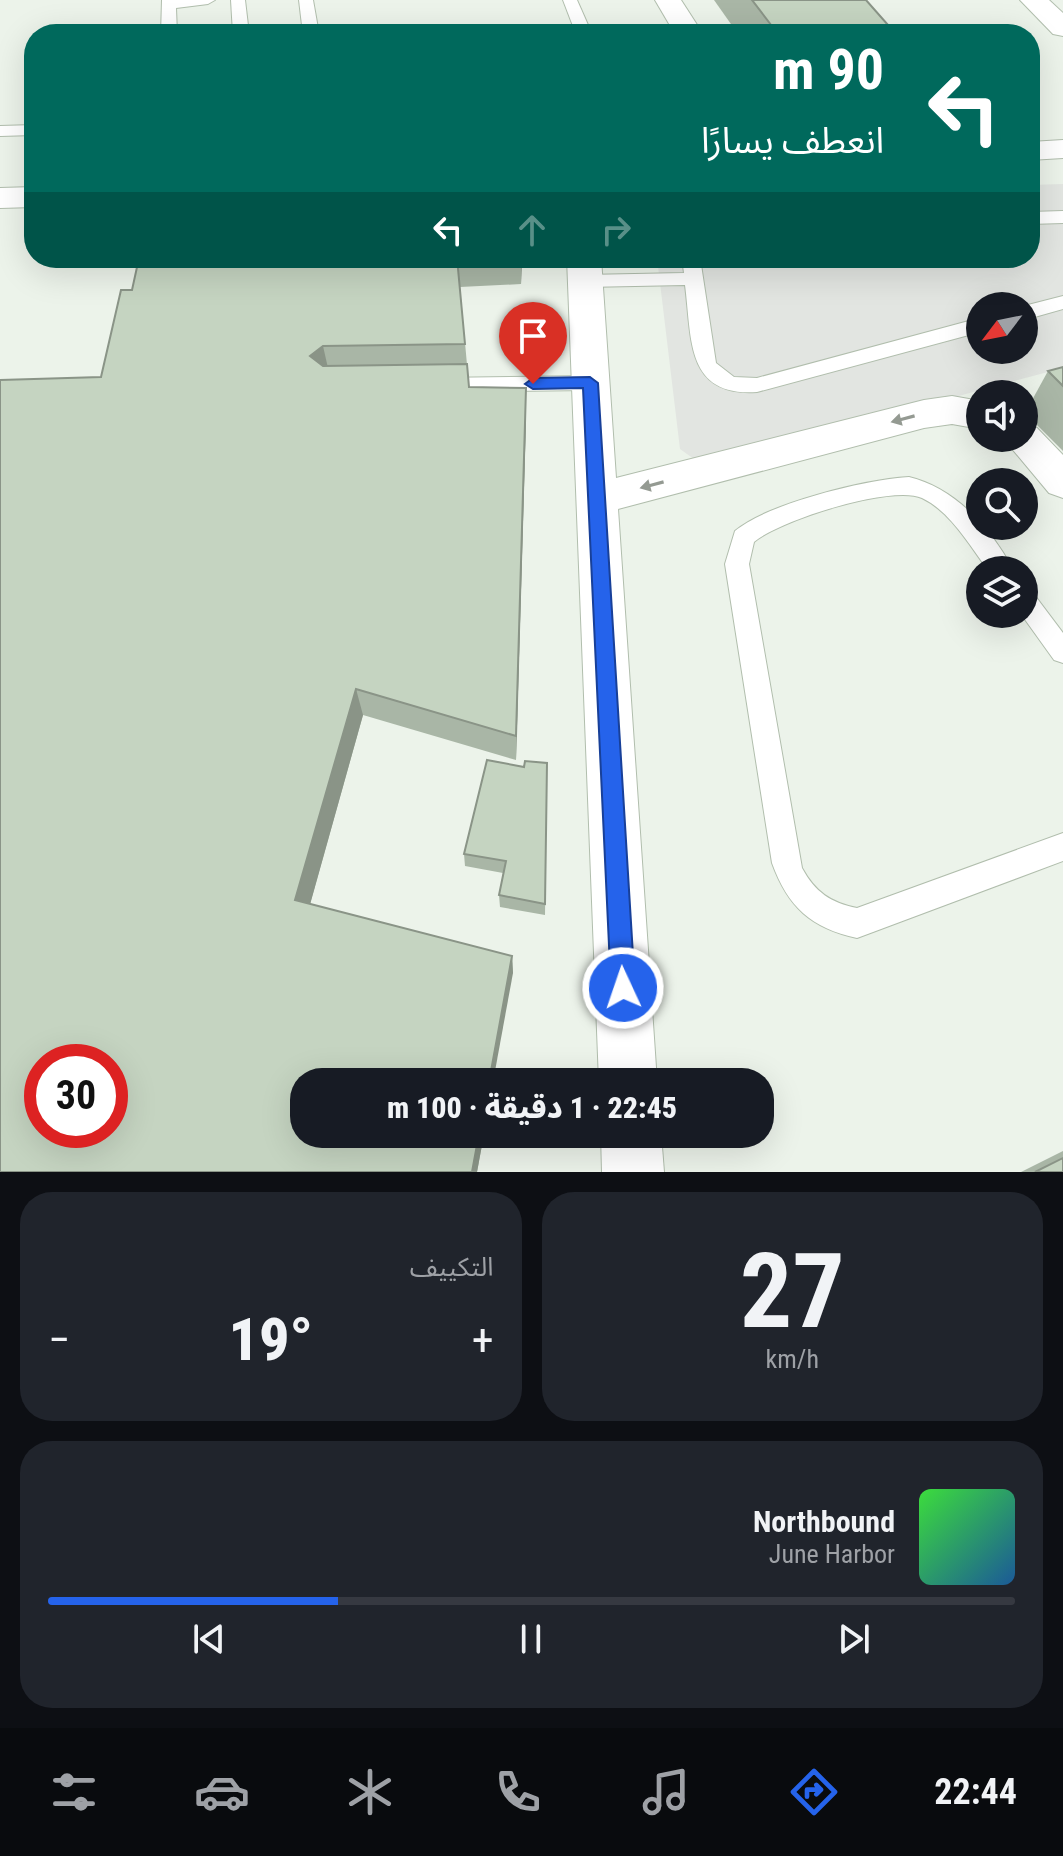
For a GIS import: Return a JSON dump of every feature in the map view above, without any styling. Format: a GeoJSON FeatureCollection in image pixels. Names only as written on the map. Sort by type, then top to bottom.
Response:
{"type":"FeatureCollection","features":[{"type":"Feature","properties":{"kind":"street"},"geometry":{"type":"LineString","coordinates":[[668,0],[683,24]]}},
{"type":"Feature","properties":{"kind":"street"},"geometry":{"type":"LineString","coordinates":[[1033,0],[1063,28]]}},
{"type":"Feature","properties":{"kind":"street"},"geometry":{"type":"LineString","coordinates":[[1040,150],[1063,149]]}},
{"type":"Feature","properties":{"kind":"street"},"geometry":{"type":"LineString","coordinates":[[0,198],[24,197]]}},
{"type":"Feature","properties":{"kind":"street"},"geometry":{"type":"LineString","coordinates":[[584,269],[627,1068]]}},
{"type":"Feature","properties":{"kind":"street"},"geometry":{"type":"LineString","coordinates":[[597,499],[924,414],[952,410],[966,412]]}},
{"type":"Feature","properties":{"kind":"street"},"geometry":{"type":"LineString","coordinates":[[1036,452],[1063,482]]}},
{"type":"Feature","properties":{"kind":"street"},"geometry":{"type":"LineString","coordinates":[[632,1148],[633,1172]]}},
{"type":"Feature","properties":{"kind":"lane"},"geometry":{"type":"LineString","coordinates":[[169,24],[169,2],[208,0]]}},
{"type":"Feature","properties":{"kind":"lane"},"geometry":{"type":"LineString","coordinates":[[238,0],[240,24]]}},
{"type":"Feature","properties":{"kind":"lane"},"geometry":{"type":"LineString","coordinates":[[306,0],[310,24]]}},
{"type":"Feature","properties":{"kind":"lane"},"geometry":{"type":"LineString","coordinates":[[570,0],[580,24]]}},
{"type":"Feature","properties":{"kind":"lane"},"geometry":{"type":"LineString","coordinates":[[0,131],[24,130]]}},
{"type":"Feature","properties":{"kind":"lane"},"geometry":{"type":"LineString","coordinates":[[1040,218],[1063,217]]}},
{"type":"Feature","properties":{"kind":"lane"},"geometry":{"type":"LineString","coordinates":[[692,268],[706,363],[712,374],[741,387],[966,329]]}},
{"type":"Feature","properties":{"kind":"lane"},"geometry":{"type":"LineString","coordinates":[[584,269],[694,279]]}},
{"type":"Feature","properties":{"kind":"lane"},"geometry":{"type":"LineString","coordinates":[[1038,309],[1063,302]]}},
{"type":"Feature","properties":{"kind":"lane"},"geometry":{"type":"LineString","coordinates":[[422,386],[590,383]]}},
{"type":"Feature","properties":{"kind":"lane"},"geometry":{"type":"LineString","coordinates":[[991,556],[954,507],[939,495],[898,483],[766,522],[743,538],[737,564],[786,863],[793,886],[810,905],[832,919],[857,923],[1063,847]]}},
{"type":"Feature","properties":{"kind":"lane"},"geometry":{"type":"LineString","coordinates":[[1038,619],[1063,652]]}},
{"type":"Feature","properties":{"kind":"shaded area"},"geometry":{"type":"Polygon","coordinates":[[[1063,184],[1063,368],[1018,380],[966,380],[966,394],[713,462],[694,459],[680,449],[658,268],[1040,268],[1040,185],[1063,184]]]}},
{"type":"Feature","properties":{"kind":"building"},"geometry":{"type":"Polygon","coordinates":[[[752,0],[866,0],[887,24],[770,24],[752,0]]]}},
{"type":"Feature","properties":{"kind":"building"},"geometry":{"type":"Polygon","coordinates":[[[137,268],[458,268],[465,344],[323,346],[310,356],[323,366],[467,364],[469,387],[526,388],[516,736],[356,689],[295,900],[512,956],[492,1068],[290,1068],[290,1148],[476,1148],[472,1172],[0,1172],[0,380],[101,377],[121,290],[132,290],[137,268]]]}},
{"type":"Feature","properties":{"kind":"building"},"geometry":{"type":"Polygon","coordinates":[[[1063,367],[1063,386],[1048,371],[1063,367]]]}},
{"type":"Feature","properties":{"kind":"building"},"geometry":{"type":"Polygon","coordinates":[[[487,760],[524,767],[525,761],[547,763],[545,904],[499,895],[506,861],[464,854],[487,760]]]}},
{"type":"Feature","properties":{"kind":"building"},"geometry":{"type":"Polygon","coordinates":[[[1063,1158],[1063,1172],[1035,1172],[1063,1158]]]}},
{"type":"Feature","properties":{"kind":"route"},"geometry":{"type":"LineString","coordinates":[[533,384],[590,383],[623,988]]}}]}
